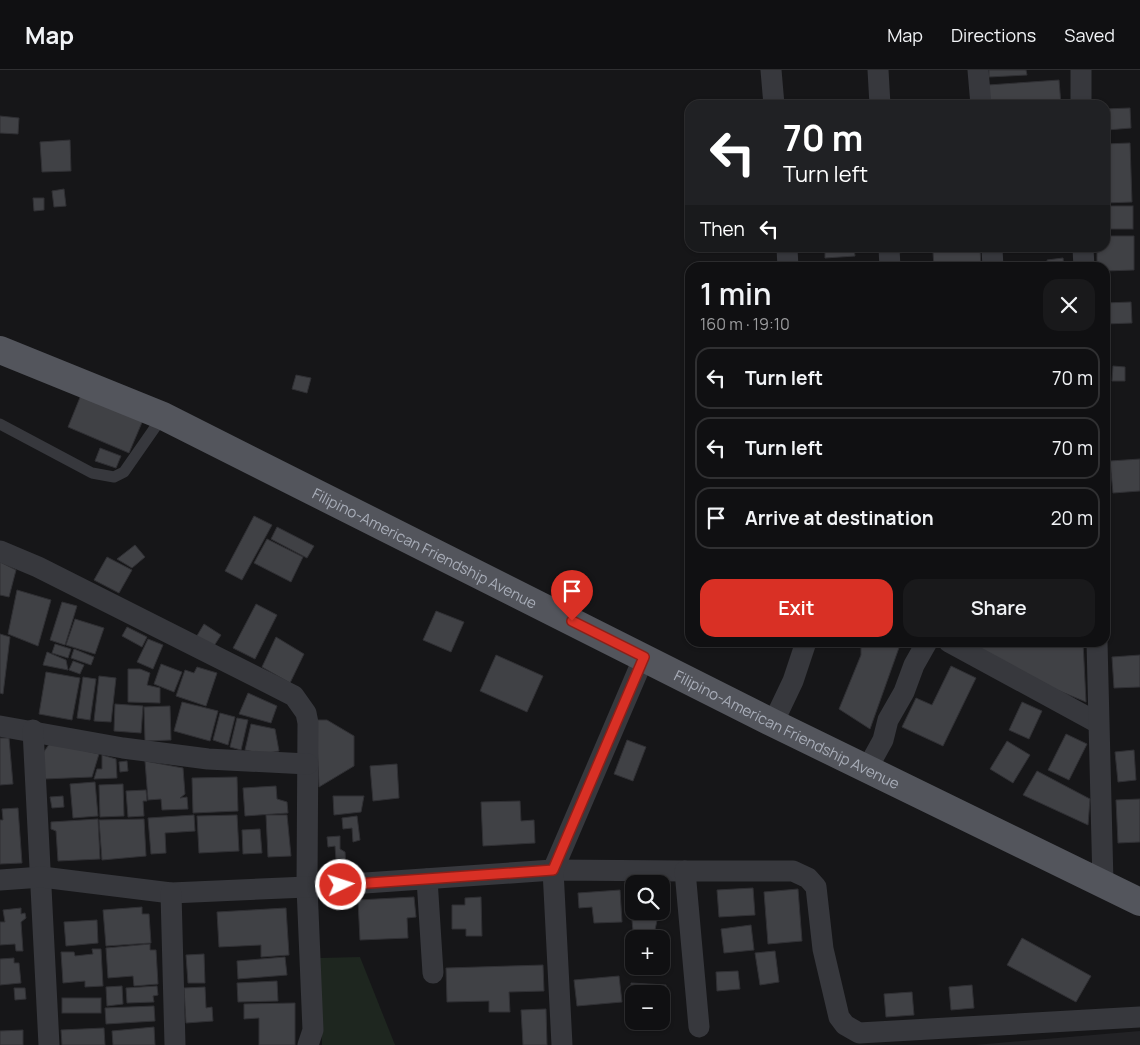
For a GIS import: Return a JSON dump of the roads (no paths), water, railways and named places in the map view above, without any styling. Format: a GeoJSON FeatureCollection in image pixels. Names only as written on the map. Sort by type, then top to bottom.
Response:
{"type":"FeatureCollection","features":[{"type":"Feature","properties":{"kind":"main road","name":"Filipino-American Friendship Avenue"},"geometry":{"type":"LineString","coordinates":[[0,350],[163,416],[773,723],[1140,902]]}},
{"type":"Feature","properties":{"kind":"street"},"geometry":{"type":"LineString","coordinates":[[771,70],[774,100]]}},
{"type":"Feature","properties":{"kind":"street"},"geometry":{"type":"LineString","coordinates":[[878,70],[880,100]]}},
{"type":"Feature","properties":{"kind":"street"},"geometry":{"type":"LineString","coordinates":[[978,70],[981,100]]}},
{"type":"Feature","properties":{"kind":"street"},"geometry":{"type":"LineString","coordinates":[[1081,70],[1081,100]]}},
{"type":"Feature","properties":{"kind":"street"},"geometry":{"type":"LineString","coordinates":[[0,551],[38,567],[294,696],[307,718],[307,887],[313,1030],[308,1045]]}},
{"type":"Feature","properties":{"kind":"street"},"geometry":{"type":"LineString","coordinates":[[773,723],[793,681],[804,647]]}},
{"type":"Feature","properties":{"kind":"street"},"geometry":{"type":"LineString","coordinates":[[913,647],[914,665]]}},
{"type":"Feature","properties":{"kind":"street"},"geometry":{"type":"LineString","coordinates":[[867,768],[883,740],[888,720],[904,692],[914,665],[924,647]]}},
{"type":"Feature","properties":{"kind":"street"},"geometry":{"type":"LineString","coordinates":[[958,647],[1098,723]]}},
{"type":"Feature","properties":{"kind":"street"},"geometry":{"type":"LineString","coordinates":[[1097,647],[1103,883]]}},
{"type":"Feature","properties":{"kind":"street"},"geometry":{"type":"LineString","coordinates":[[562,1045],[553,870],[644,657]]}},
{"type":"Feature","properties":{"kind":"street"},"geometry":{"type":"LineString","coordinates":[[0,726],[33,730],[122,748],[208,759],[308,764]]}},
{"type":"Feature","properties":{"kind":"street"},"geometry":{"type":"LineString","coordinates":[[33,730],[42,877],[49,1045]]}},
{"type":"Feature","properties":{"kind":"street"},"geometry":{"type":"LineString","coordinates":[[0,880],[42,877],[170,892],[307,887],[553,870],[792,871],[808,878],[816,887],[823,949],[839,1017],[845,1025],[858,1033],[1140,1017]]}},
{"type":"Feature","properties":{"kind":"street"},"geometry":{"type":"LineString","coordinates":[[685,871],[699,1026]]}},
{"type":"Feature","properties":{"kind":"street"},"geometry":{"type":"LineString","coordinates":[[427,878],[433,973]]}},
{"type":"Feature","properties":{"kind":"street"},"geometry":{"type":"LineString","coordinates":[[170,892],[175,1045]]}},
{"type":"Feature","properties":{"kind":"lane"},"geometry":{"type":"LineString","coordinates":[[0,424],[87,471],[100,476],[114,478],[124,472],[163,416]]}}]}
